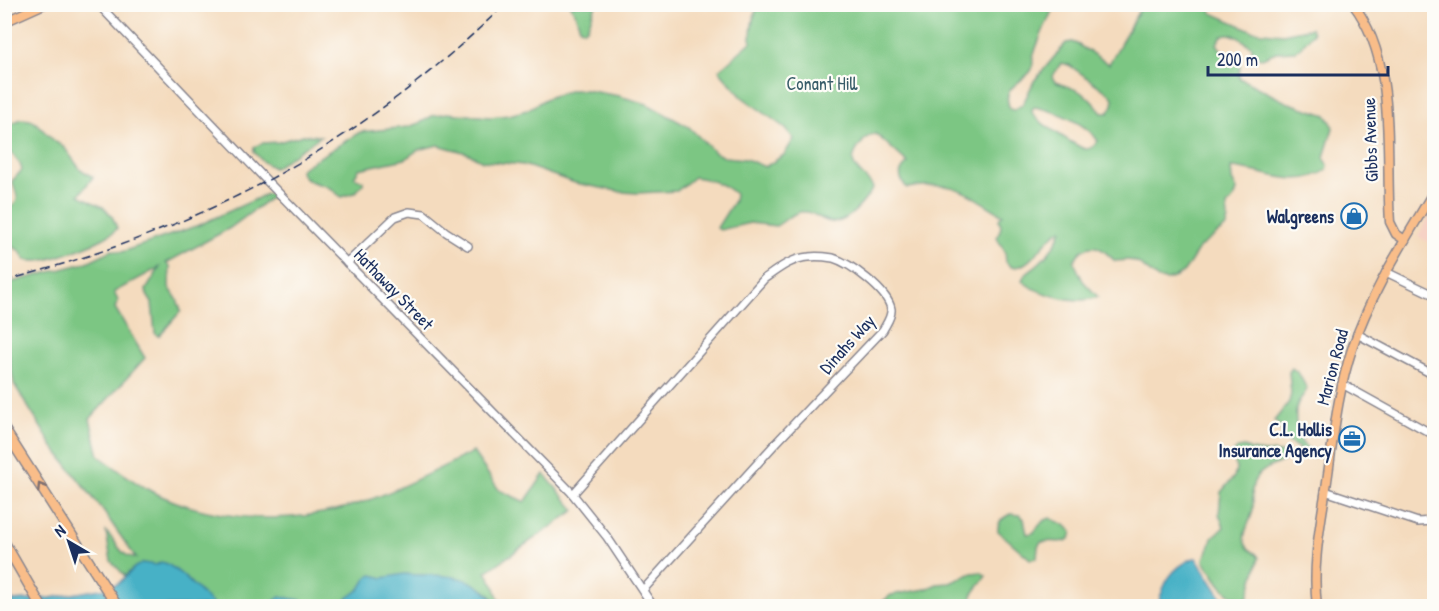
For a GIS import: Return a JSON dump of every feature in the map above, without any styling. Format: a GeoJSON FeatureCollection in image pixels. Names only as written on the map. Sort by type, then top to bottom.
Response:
{"type":"FeatureCollection","features":[{"type":"Feature","properties":{"kind":"highway"},"geometry":{"type":"LineString","coordinates":[[4,429],[117,606]]}},
{"type":"Feature","properties":{"kind":"highway"},"geometry":{"type":"LineString","coordinates":[[4,542],[40,606]]}},
{"type":"Feature","properties":{"kind":"main road"},"geometry":{"type":"LineString","coordinates":[[4,22],[44,4]]}},
{"type":"Feature","properties":{"kind":"main road","name":"Gibbs Avenue"},"geometry":{"type":"LineString","coordinates":[[1353,4],[1368,30],[1380,64],[1384,89],[1390,222],[1394,231],[1405,240]]}},
{"type":"Feature","properties":{"kind":"main road","name":"Marion Road"},"geometry":{"type":"LineString","coordinates":[[1317,606],[1316,554],[1342,384],[1357,334],[1386,272],[1434,191]]}},
{"type":"Feature","properties":{"kind":"street","name":"Hathaway Street"},"geometry":{"type":"LineString","coordinates":[[98,4],[573,494],[608,537],[653,606]]}},
{"type":"Feature","properties":{"kind":"street"},"geometry":{"type":"LineString","coordinates":[[347,263],[395,217],[409,212],[424,214],[468,246]]}},
{"type":"Feature","properties":{"kind":"street","name":"Dinahs Way"},"geometry":{"type":"LineString","coordinates":[[573,494],[759,286],[781,267],[792,261],[808,257],[832,258],[856,270],[877,288],[888,302],[891,312],[883,330],[775,444],[643,590]]}},
{"type":"Feature","properties":{"kind":"street"},"geometry":{"type":"LineString","coordinates":[[1386,272],[1434,295]]}},
{"type":"Feature","properties":{"kind":"street"},"geometry":{"type":"LineString","coordinates":[[1357,334],[1434,375]]}},
{"type":"Feature","properties":{"kind":"street"},"geometry":{"type":"LineString","coordinates":[[1342,384],[1434,435]]}},
{"type":"Feature","properties":{"kind":"street"},"geometry":{"type":"LineString","coordinates":[[1325,490],[1418,522],[1433,521]]}},
{"type":"Feature","properties":{"kind":"shaded area"},"geometry":{"type":"Polygon","coordinates":[[[1434,208],[1434,246],[1418,236],[1434,208]]]}},
{"type":"Feature","properties":{"kind":"green space","name":"Conant Hill"},"geometry":{"type":"Polygon","coordinates":[[[760,4],[1056,5],[1037,45],[1032,69],[1013,87],[1008,96],[1010,109],[1014,110],[1023,104],[1034,81],[1066,43],[1077,44],[1109,64],[1142,5],[1211,5],[1209,8],[1212,13],[1253,31],[1283,34],[1311,28],[1313,33],[1300,48],[1295,51],[1276,52],[1262,58],[1252,56],[1252,47],[1233,35],[1224,35],[1217,44],[1222,51],[1240,64],[1239,78],[1286,102],[1326,115],[1333,128],[1324,157],[1328,165],[1327,170],[1316,176],[1292,179],[1231,168],[1232,180],[1237,190],[1235,197],[1227,206],[1226,227],[1200,247],[1184,272],[1168,280],[1158,279],[1138,263],[1130,260],[1115,261],[1097,247],[1088,248],[1076,256],[1074,262],[1083,281],[1098,297],[1080,300],[1038,291],[1022,281],[1027,273],[1050,251],[1062,229],[1026,263],[1011,267],[1006,262],[1005,252],[997,238],[1001,227],[999,219],[1003,215],[968,194],[949,187],[938,185],[907,188],[900,174],[908,163],[876,134],[864,140],[853,159],[857,170],[873,188],[861,205],[843,220],[831,222],[808,212],[800,212],[776,226],[750,223],[720,230],[717,228],[734,201],[735,194],[716,182],[694,177],[677,191],[622,192],[575,183],[524,165],[483,161],[467,153],[438,145],[418,150],[405,159],[359,169],[354,177],[363,181],[363,184],[356,192],[342,197],[330,188],[305,178],[300,170],[360,132],[408,127],[432,116],[447,113],[490,117],[509,115],[527,110],[547,98],[571,90],[619,96],[647,104],[689,127],[714,152],[724,157],[746,159],[765,167],[784,155],[794,139],[785,128],[742,97],[719,70],[751,42],[752,22],[760,4]],[[1061,63],[1052,77],[1055,82],[1082,93],[1102,113],[1108,113],[1113,104],[1111,95],[1069,65],[1061,63]],[[1035,107],[1032,111],[1036,117],[1049,128],[1082,148],[1088,149],[1098,141],[1079,123],[1052,111],[1035,107]]]}},
{"type":"Feature","properties":{"kind":"green space"},"geometry":{"type":"Polygon","coordinates":[[[570,5],[596,5],[587,28],[584,30],[580,28],[570,5]]]}},
{"type":"Feature","properties":{"kind":"green space"},"geometry":{"type":"Polygon","coordinates":[[[21,119],[36,123],[54,141],[64,147],[80,169],[93,177],[79,195],[103,207],[112,216],[117,228],[112,233],[81,248],[39,261],[25,260],[20,251],[5,242],[5,211],[14,204],[17,198],[12,181],[22,170],[5,145],[5,127],[21,119]]]}},
{"type":"Feature","properties":{"kind":"green space"},"geometry":{"type":"Polygon","coordinates":[[[303,135],[321,136],[274,168],[263,162],[254,152],[254,147],[263,143],[278,142],[303,135]]]}},
{"type":"Feature","properties":{"kind":"green space"},"geometry":{"type":"Polygon","coordinates":[[[269,193],[273,196],[230,228],[166,263],[170,266],[169,287],[181,311],[160,335],[155,333],[152,303],[146,290],[160,267],[114,292],[118,301],[115,308],[145,358],[90,419],[99,456],[140,485],[163,497],[214,512],[266,518],[319,514],[360,503],[409,483],[473,452],[499,490],[525,502],[544,474],[575,510],[486,572],[494,585],[501,606],[497,606],[483,589],[472,584],[447,577],[412,575],[410,606],[201,606],[135,567],[125,576],[111,561],[106,532],[122,552],[136,558],[101,508],[53,447],[14,384],[5,336],[4,284],[85,263],[112,250],[122,252],[199,225],[269,193]]]}},
{"type":"Feature","properties":{"kind":"green space"},"geometry":{"type":"Polygon","coordinates":[[[1292,368],[1299,374],[1307,389],[1297,405],[1296,422],[1300,439],[1314,454],[1313,458],[1297,454],[1299,448],[1283,439],[1281,427],[1274,421],[1289,402],[1291,394],[1289,372],[1292,368]]]}},
{"type":"Feature","properties":{"kind":"green space"},"geometry":{"type":"Polygon","coordinates":[[[1244,447],[1250,450],[1292,456],[1263,471],[1254,482],[1253,509],[1244,537],[1247,547],[1259,558],[1248,598],[1242,599],[1227,591],[1204,560],[1212,538],[1224,527],[1219,514],[1221,492],[1234,477],[1236,470],[1234,452],[1244,447]]]}},
{"type":"Feature","properties":{"kind":"green space"},"geometry":{"type":"Polygon","coordinates":[[[1011,514],[1019,515],[1024,519],[1027,534],[1033,533],[1043,521],[1050,518],[1065,525],[1072,532],[1071,537],[1060,542],[1041,542],[1038,546],[1037,558],[1030,559],[998,531],[1001,520],[1011,514]]]}},
{"type":"Feature","properties":{"kind":"green space"},"geometry":{"type":"Polygon","coordinates":[[[981,572],[986,576],[972,595],[971,603],[974,606],[877,606],[891,595],[950,583],[972,573],[981,572]]]}},
{"type":"Feature","properties":{"kind":"water"},"geometry":{"type":"Polygon","coordinates":[[[1194,558],[1223,600],[1221,606],[1158,606],[1162,590],[1169,577],[1179,566],[1194,558]]]}},
{"type":"Feature","properties":{"kind":"water"},"geometry":{"type":"Polygon","coordinates":[[[161,562],[174,568],[215,606],[141,606],[136,604],[5,606],[4,587],[13,601],[50,598],[106,588],[119,583],[135,567],[143,563],[156,565],[161,562]]]}},
{"type":"Feature","properties":{"kind":"water"},"geometry":{"type":"Polygon","coordinates":[[[404,574],[464,579],[493,598],[497,606],[340,606],[360,589],[367,577],[373,575],[383,578],[404,574]]]}},
{"type":"Feature","properties":{"kind":"water"},"geometry":{"type":"Polygon","coordinates":[[[280,597],[300,600],[318,606],[267,606],[280,597]]]}},
{"type":"Feature","properties":{"kind":"railway"},"geometry":{"type":"LineString","coordinates":[[4,281],[94,254],[153,233],[275,177],[380,110],[445,59],[505,4]]}},
{"type":"Feature","properties":{"kind":"place","name":"Walgreens"},"geometry":{"type":"Point","coordinates":[1354,216]}},
{"type":"Feature","properties":{"kind":"place","name":"C.L. Hollis Insurance Agency"},"geometry":{"type":"Point","coordinates":[1352,439]}}]}
